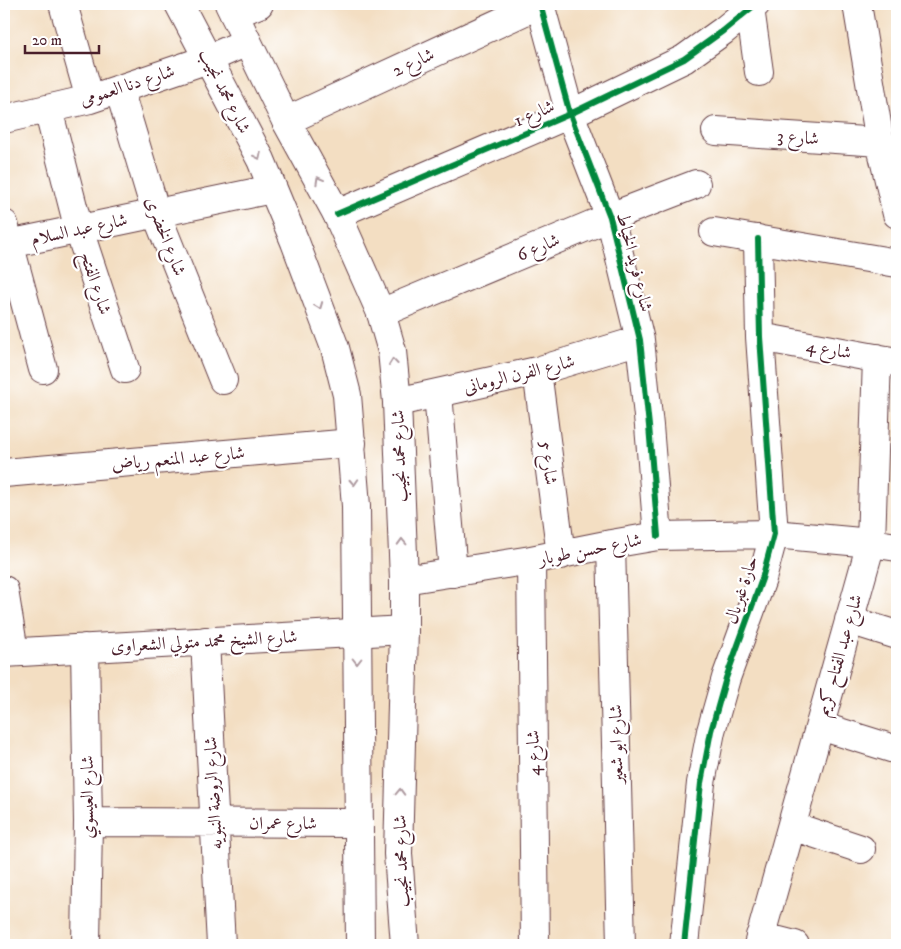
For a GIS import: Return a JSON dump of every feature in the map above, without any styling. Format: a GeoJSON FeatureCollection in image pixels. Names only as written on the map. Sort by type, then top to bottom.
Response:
{"type":"FeatureCollection","features":[{"type":"Feature","properties":{"kind":"street"},"geometry":{"type":"LineString","coordinates":[[63,4],[90,98]]}},
{"type":"Feature","properties":{"kind":"street","name":"شارع محمد نجيب"},"geometry":{"type":"LineString","coordinates":[[179,4],[260,160],[295,242],[335,348],[347,395],[356,506],[360,945]]}},
{"type":"Feature","properties":{"kind":"street"},"geometry":{"type":"LineString","coordinates":[[231,9],[259,4]]}},
{"type":"Feature","properties":{"kind":"street","name":"شارع فريد الخياط"},"geometry":{"type":"LineString","coordinates":[[540,4],[570,114],[610,218],[640,340],[658,536]]}},
{"type":"Feature","properties":{"kind":"street","name":"شارع 2"},"geometry":{"type":"LineString","coordinates":[[286,121],[540,4]]}},
{"type":"Feature","properties":{"kind":"street"},"geometry":{"type":"LineString","coordinates":[[857,4],[880,142],[897,214]]}},
{"type":"Feature","properties":{"kind":"street"},"geometry":{"type":"LineString","coordinates":[[753,6],[759,72]]}},
{"type":"Feature","properties":{"kind":"street","name":"شارع 1"},"geometry":{"type":"LineString","coordinates":[[337,214],[570,114],[684,59],[753,6]]}},
{"type":"Feature","properties":{"kind":"street","name":"شارع محمد نجيب"},"geometry":{"type":"LineString","coordinates":[[231,9],[286,121],[337,214],[381,313],[392,351],[397,402],[404,580],[398,854],[405,945]]}},
{"type":"Feature","properties":{"kind":"street","name":"شارع دنا العمومى"},"geometry":{"type":"LineString","coordinates":[[5,114],[48,109],[90,98],[208,59],[248,42]]}},
{"type":"Feature","properties":{"kind":"street","name":"شارع الخضرى"},"geometry":{"type":"LineString","coordinates":[[119,89],[156,213],[223,380]]}},
{"type":"Feature","properties":{"kind":"street","name":"شارع الفتح"},"geometry":{"type":"LineString","coordinates":[[48,109],[79,230],[125,369]]}},
{"type":"Feature","properties":{"kind":"street","name":"شارع 3"},"geometry":{"type":"LineString","coordinates":[[716,132],[880,142]]}},
{"type":"Feature","properties":{"kind":"street","name":"شارع 6"},"geometry":{"type":"LineString","coordinates":[[381,313],[696,184]]}},
{"type":"Feature","properties":{"kind":"street","name":"شارع عبد السلام"},"geometry":{"type":"LineString","coordinates":[[6,238],[79,230],[272,189]]}},
{"type":"Feature","properties":{"kind":"street"},"geometry":{"type":"LineString","coordinates":[[714,232],[897,263]]}},
{"type":"Feature","properties":{"kind":"street"},"geometry":{"type":"LineString","coordinates":[[6,238],[42,369]]}},
{"type":"Feature","properties":{"kind":"street","name":"حارة غبريال"},"geometry":{"type":"LineString","coordinates":[[684,945],[701,783],[711,730],[726,678],[762,580],[774,534],[760,337],[758,240]]}},
{"type":"Feature","properties":{"kind":"street","name":"شارع 4"},"geometry":{"type":"LineString","coordinates":[[760,337],[887,360]]}},
{"type":"Feature","properties":{"kind":"street","name":"شارع الفرن الرومانى"},"geometry":{"type":"LineString","coordinates":[[397,402],[537,371],[640,340]]}},
{"type":"Feature","properties":{"kind":"street","name":"شارع عبد الفتاح كريم"},"geometry":{"type":"LineString","coordinates":[[759,941],[849,620],[884,545],[887,360]]}},
{"type":"Feature","properties":{"kind":"street","name":"شارع 5"},"geometry":{"type":"LineString","coordinates":[[537,371],[561,554]]}},
{"type":"Feature","properties":{"kind":"street"},"geometry":{"type":"LineString","coordinates":[[438,394],[453,573]]}},
{"type":"Feature","properties":{"kind":"street","name":"شارع عبد المنعم رياض"},"geometry":{"type":"LineString","coordinates":[[4,473],[352,443]]}},
{"type":"Feature","properties":{"kind":"street","name":"شارع حسن طوبار"},"geometry":{"type":"LineString","coordinates":[[404,580],[531,560],[658,536],[774,534],[884,545]]}},
{"type":"Feature","properties":{"kind":"street","name":"شارع ابو شعير"},"geometry":{"type":"LineString","coordinates":[[611,544],[621,945]]}},
{"type":"Feature","properties":{"kind":"street","name":"شارع 4"},"geometry":{"type":"LineString","coordinates":[[531,560],[535,945]]}},
{"type":"Feature","properties":{"kind":"street"},"geometry":{"type":"LineString","coordinates":[[4,590],[9,652]]}},
{"type":"Feature","properties":{"kind":"street"},"geometry":{"type":"LineString","coordinates":[[849,620],[897,635]]}},
{"type":"Feature","properties":{"kind":"street","name":"شارع الشيخ محمد متولي الشعراوى"},"geometry":{"type":"LineString","coordinates":[[9,652],[404,630]]}},
{"type":"Feature","properties":{"kind":"street","name":"شارع الروضة النبويه"},"geometry":{"type":"LineString","coordinates":[[205,641],[221,945]]}},
{"type":"Feature","properties":{"kind":"street","name":"شارع العيسوي"},"geometry":{"type":"LineString","coordinates":[[85,648],[88,822],[86,945]]}},
{"type":"Feature","properties":{"kind":"street"},"geometry":{"type":"LineString","coordinates":[[820,726],[897,750]]}},
{"type":"Feature","properties":{"kind":"street","name":"شارع عمران"},"geometry":{"type":"LineString","coordinates":[[88,822],[358,823]]}},
{"type":"Feature","properties":{"kind":"street"},"geometry":{"type":"LineString","coordinates":[[792,826],[861,848]]}},
{"type":"Feature","properties":{"kind":"street"},"geometry":{"type":"LineString","coordinates":[[759,941],[794,945]]}},
{"type":"Feature","properties":{"kind":"cycle path"},"geometry":{"type":"LineString","coordinates":[[540,4],[570,114],[610,217],[640,340],[658,536]]}},
{"type":"Feature","properties":{"kind":"cycle path"},"geometry":{"type":"LineString","coordinates":[[337,214],[570,114],[684,59],[756,4]]}},
{"type":"Feature","properties":{"kind":"cycle path"},"geometry":{"type":"LineString","coordinates":[[684,945],[701,783],[711,731],[726,678],[762,579],[774,534],[760,337],[758,239]]}}]}
